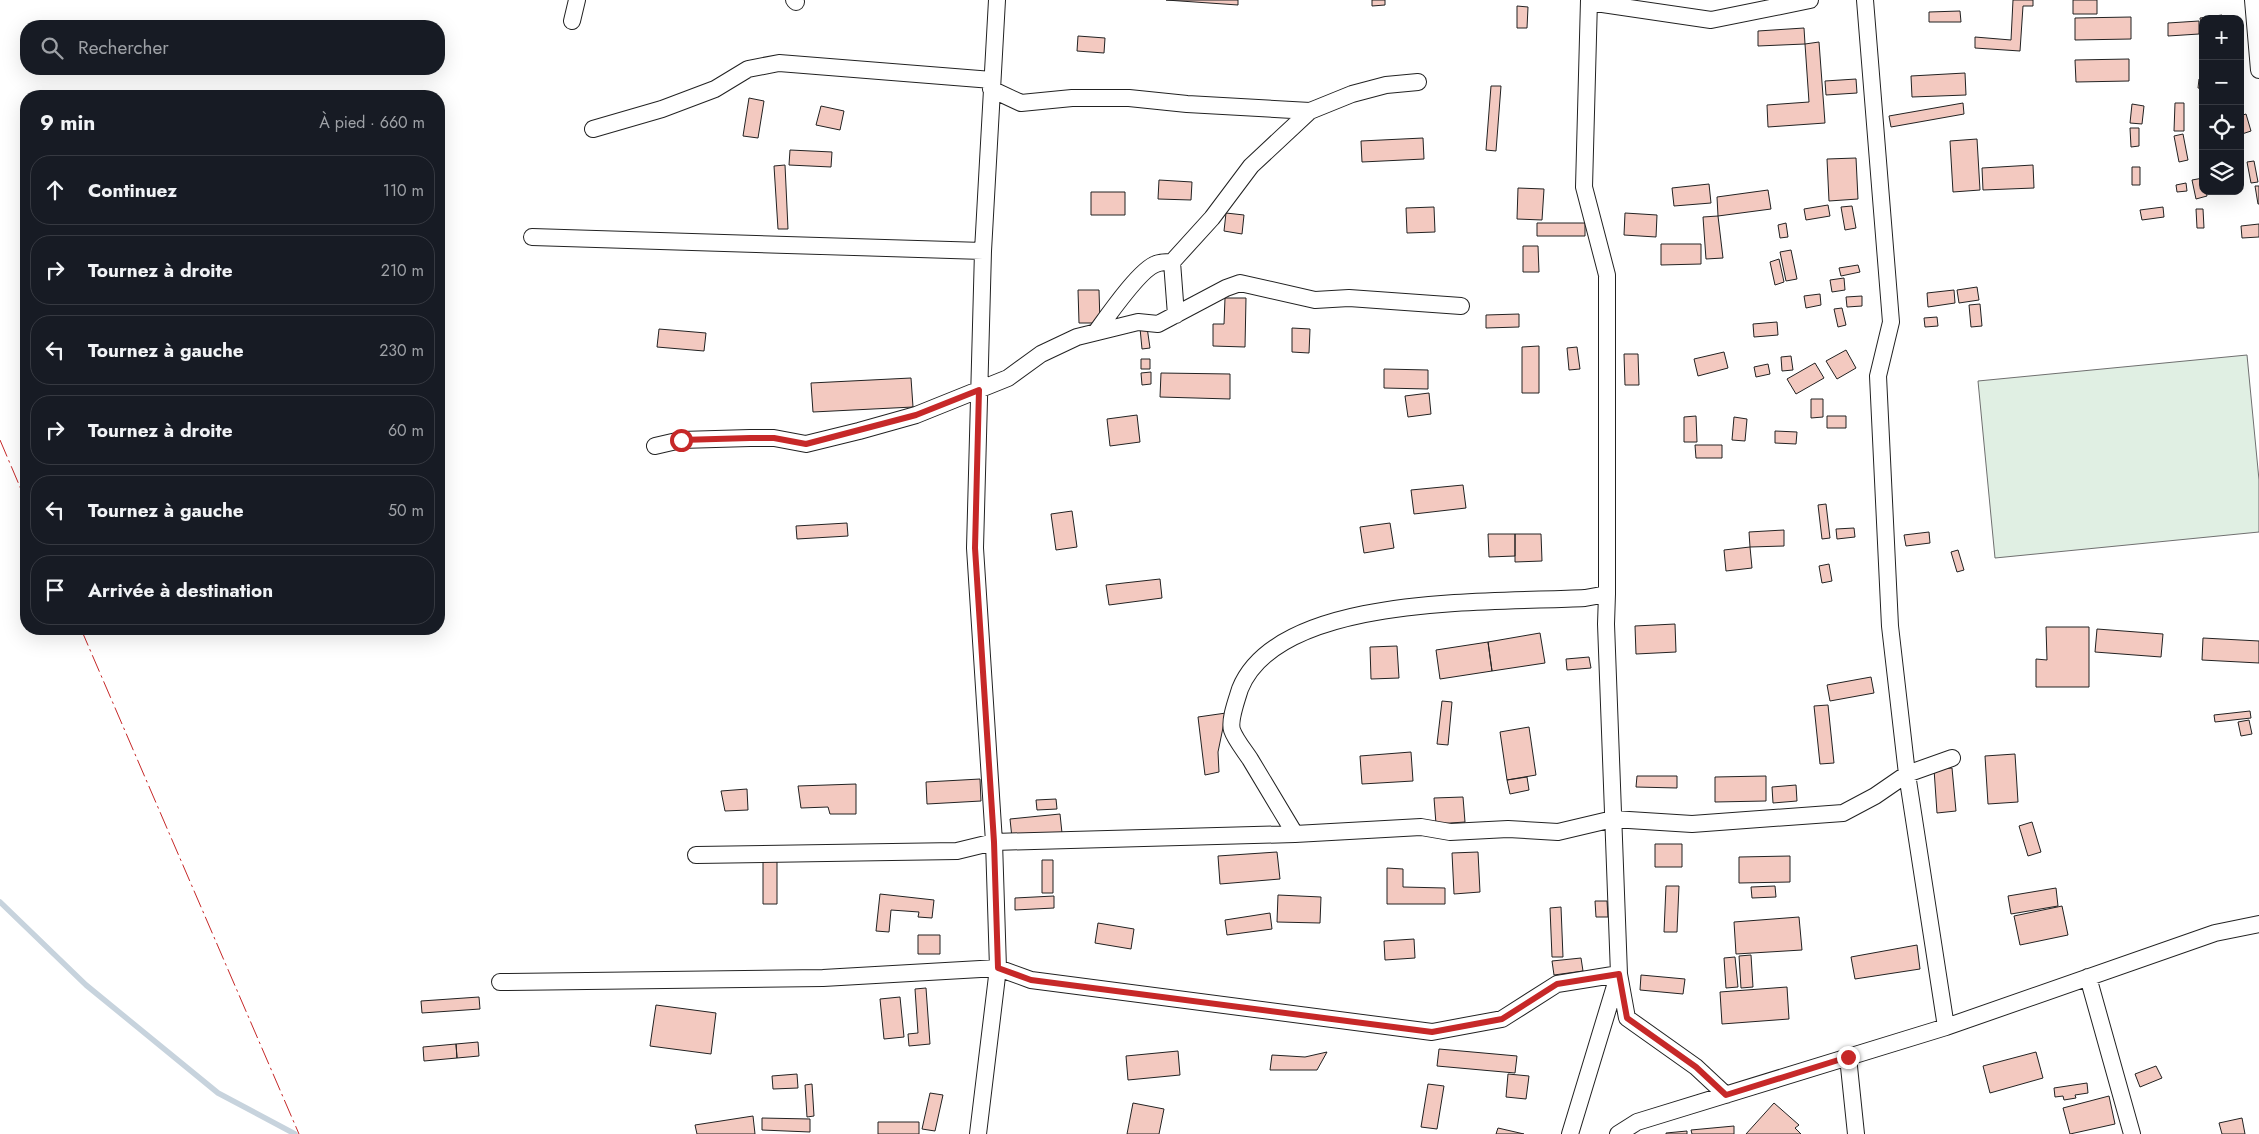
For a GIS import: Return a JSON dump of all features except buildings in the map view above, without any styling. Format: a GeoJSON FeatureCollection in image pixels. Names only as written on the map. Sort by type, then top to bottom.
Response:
{"type":"FeatureCollection","features":[{"type":"Feature","properties":{"kind":"street"},"geometry":{"type":"LineString","coordinates":[[572,21],[578,0]]}},
{"type":"Feature","properties":{"kind":"street"},"geometry":{"type":"LineString","coordinates":[[978,1134],[998,968],[994,842],[975,548],[983,251],[997,0]]}},
{"type":"Feature","properties":{"kind":"street"},"geometry":{"type":"LineString","coordinates":[[1726,1095],[1696,1067],[1627,1018],[1619,974],[1606,624],[1608,594],[1607,275],[1584,187],[1589,1],[1712,20],[1810,0]]}},
{"type":"Feature","properties":{"kind":"street"},"geometry":{"type":"LineString","coordinates":[[1865,0],[1891,322],[1878,376],[1890,626],[1907,774],[1946,1027]]}},
{"type":"Feature","properties":{"kind":"street"},"geometry":{"type":"LineString","coordinates":[[2253,0],[2259,70]]}},
{"type":"Feature","properties":{"kind":"street"},"geometry":{"type":"LineString","coordinates":[[593,129],[662,109],[714,89],[748,69],[779,63],[991,85],[1020,103],[1072,98],[1129,98],[1187,104],[1310,111]]}},
{"type":"Feature","properties":{"kind":"street"},"geometry":{"type":"LineString","coordinates":[[1096,332],[1117,302],[1155,264],[1172,262],[1212,218],[1251,166],[1310,111],[1352,94],[1378,87],[1418,82]]}},
{"type":"Feature","properties":{"kind":"street"},"geometry":{"type":"LineString","coordinates":[[532,237],[983,251]]}},
{"type":"Feature","properties":{"kind":"street"},"geometry":{"type":"LineString","coordinates":[[1172,262],[1176,315]]}},
{"type":"Feature","properties":{"kind":"street"},"geometry":{"type":"LineString","coordinates":[[655,446],[681,440],[750,438],[774,438],[806,444],[916,415],[1008,378],[1041,354],[1077,338],[1138,322],[1158,324],[1240,283],[1315,300],[1349,298],[1460,306]]}},
{"type":"Feature","properties":{"kind":"street"},"geometry":{"type":"LineString","coordinates":[[1117,302],[1138,322]]}},
{"type":"Feature","properties":{"kind":"street"},"geometry":{"type":"LineString","coordinates":[[1295,834],[1231,729],[1235,704],[1245,677],[1266,654],[1308,629],[1341,619],[1388,610],[1435,604],[1585,598],[1608,594]]}},
{"type":"Feature","properties":{"kind":"street"},"geometry":{"type":"LineString","coordinates":[[696,855],[957,851],[994,842],[1295,834],[1421,827],[1450,832],[1508,829],[1558,832],[1613,819],[1692,824],[1843,813],[1875,796],[1907,774],[1952,758]]}},
{"type":"Feature","properties":{"kind":"street"},"geometry":{"type":"LineString","coordinates":[[1618,1134],[1637,1122],[1946,1027],[2215,933],[2259,924]]}},
{"type":"Feature","properties":{"kind":"street"},"geometry":{"type":"LineString","coordinates":[[500,982],[823,978],[998,968],[1031,980],[1432,1032],[1502,1019],[1557,984],[1619,974]]}},
{"type":"Feature","properties":{"kind":"street"},"geometry":{"type":"LineString","coordinates":[[1570,1134],[1619,974]]}},
{"type":"Feature","properties":{"kind":"street"},"geometry":{"type":"LineString","coordinates":[[2088,977],[2132,1134]]}},
{"type":"Feature","properties":{"kind":"street"},"geometry":{"type":"LineString","coordinates":[[1848,1057],[1856,1134]]}},
{"type":"Feature","properties":{"kind":"green space"},"geometry":{"type":"Polygon","coordinates":[[[2247,355],[2259,480],[2259,532],[1995,558],[1978,381],[2247,355]]]}},
{"type":"Feature","properties":{"kind":"waterway"},"geometry":{"type":"LineString","coordinates":[[0,902],[86,985],[218,1093],[295,1134]]}},
{"type":"Feature","properties":{"kind":"power"},"geometry":{"type":"LineString","coordinates":[[0,440],[20,487]]}},
{"type":"Feature","properties":{"kind":"power"},"geometry":{"type":"LineString","coordinates":[[84,635],[299,1134]]}},
{"type":"Feature","properties":{"kind":"route"},"geometry":{"type":"LineString","coordinates":[[681,440],[774,438],[806,444],[916,415],[979,390],[975,548],[994,842],[998,968],[1031,980],[1432,1032],[1502,1019],[1557,984],[1619,974],[1627,1018],[1696,1067],[1726,1095],[1848,1057]]}}]}
